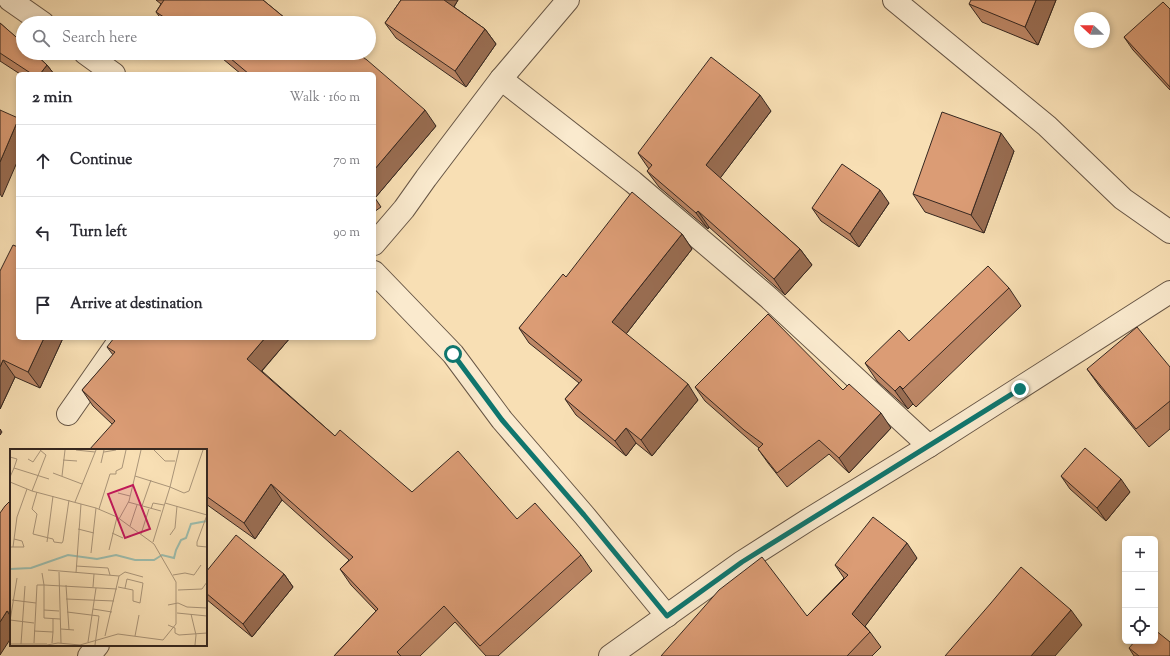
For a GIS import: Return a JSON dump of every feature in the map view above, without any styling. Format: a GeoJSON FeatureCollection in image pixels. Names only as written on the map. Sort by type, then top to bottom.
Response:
{"type":"FeatureCollection","features":[{"type":"Feature","properties":{"kind":"street"},"geometry":{"type":"LineString","coordinates":[[10,0],[33,16]]}},
{"type":"Feature","properties":{"kind":"street"},"geometry":{"type":"LineString","coordinates":[[376,242],[416,194],[426,178],[501,79],[568,0]]}},
{"type":"Feature","properties":{"kind":"street"},"geometry":{"type":"LineString","coordinates":[[894,0],[1047,126],[1123,199],[1170,232]]}},
{"type":"Feature","properties":{"kind":"street"},"geometry":{"type":"LineString","coordinates":[[95,60],[111,72]]}},
{"type":"Feature","properties":{"kind":"street"},"geometry":{"type":"LineString","coordinates":[[501,79],[633,182],[768,297],[929,446]]}},
{"type":"Feature","properties":{"kind":"street"},"geometry":{"type":"LineString","coordinates":[[376,274],[453,354],[502,420],[584,515],[667,616]]}},
{"type":"Feature","properties":{"kind":"street"},"geometry":{"type":"LineString","coordinates":[[617,654],[742,562],[929,446],[1170,292]]}},
{"type":"Feature","properties":{"kind":"street"},"geometry":{"type":"LineString","coordinates":[[68,414],[120,340]]}},
{"type":"Feature","properties":{"kind":"street"},"geometry":{"type":"LineString","coordinates":[[89,656],[97,646]]}},
{"type":"Feature","properties":{"kind":"building"},"geometry":{"type":"Polygon","coordinates":[[[164,0],[263,0],[282,16],[162,16],[156,12],[164,0]]]}},
{"type":"Feature","properties":{"kind":"building"},"geometry":{"type":"Polygon","coordinates":[[[401,0],[444,0],[485,29],[455,71],[385,23],[401,0]]]}},
{"type":"Feature","properties":{"kind":"building"},"geometry":{"type":"Polygon","coordinates":[[[971,0],[1036,0],[1025,27],[969,4],[971,0]]]}},
{"type":"Feature","properties":{"kind":"building"},"geometry":{"type":"Polygon","coordinates":[[[1163,2],[1170,9],[1170,87],[1124,37],[1163,2]]]}},
{"type":"Feature","properties":{"kind":"building"},"geometry":{"type":"Polygon","coordinates":[[[0,23],[16,37],[16,60],[42,60],[47,65],[42,72],[29,72],[0,53],[0,23]]]}},
{"type":"Feature","properties":{"kind":"building"},"geometry":{"type":"Polygon","coordinates":[[[711,57],[760,95],[706,165],[800,249],[774,279],[698,211],[696,213],[647,171],[652,165],[638,153],[711,57]]]}},
{"type":"Feature","properties":{"kind":"building"},"geometry":{"type":"Polygon","coordinates":[[[232,60],[367,60],[425,110],[376,168],[376,72],[247,72],[232,60]]]}},
{"type":"Feature","properties":{"kind":"building"},"geometry":{"type":"Polygon","coordinates":[[[0,110],[16,117],[16,125],[0,162],[0,110]]]}},
{"type":"Feature","properties":{"kind":"building"},"geometry":{"type":"Polygon","coordinates":[[[942,112],[1001,133],[971,215],[913,194],[942,112]]]}},
{"type":"Feature","properties":{"kind":"building"},"geometry":{"type":"Polygon","coordinates":[[[842,164],[880,190],[850,234],[812,208],[842,164]]]}},
{"type":"Feature","properties":{"kind":"building"},"geometry":{"type":"Polygon","coordinates":[[[632,192],[682,234],[612,322],[688,384],[641,440],[626,428],[615,441],[565,399],[582,380],[519,328],[563,274],[566,277],[632,192]]]}},
{"type":"Feature","properties":{"kind":"building"},"geometry":{"type":"Polygon","coordinates":[[[13,245],[16,246],[16,340],[43,340],[28,372],[3,360],[0,367],[0,271],[13,245]]]}},
{"type":"Feature","properties":{"kind":"building"},"geometry":{"type":"Polygon","coordinates":[[[988,266],[1009,288],[903,389],[900,386],[895,391],[865,363],[899,330],[909,341],[988,266]]]}},
{"type":"Feature","properties":{"kind":"building"},"geometry":{"type":"Polygon","coordinates":[[[768,314],[843,390],[849,384],[881,413],[839,458],[819,440],[777,473],[758,449],[763,444],[744,430],[695,387],[768,314]]]}},
{"type":"Feature","properties":{"kind":"building"},"geometry":{"type":"Polygon","coordinates":[[[1137,327],[1170,367],[1170,401],[1136,429],[1087,369],[1137,327]]]}},
{"type":"Feature","properties":{"kind":"building"},"geometry":{"type":"Polygon","coordinates":[[[112,340],[263,340],[247,359],[335,436],[340,430],[412,492],[458,451],[517,519],[535,503],[581,555],[480,646],[444,606],[397,652],[401,656],[334,656],[378,609],[340,569],[353,557],[271,484],[244,523],[207,497],[207,449],[90,449],[115,421],[82,390],[115,352],[107,347],[112,340]]]}},
{"type":"Feature","properties":{"kind":"building"},"geometry":{"type":"Polygon","coordinates":[[[1085,448],[1121,479],[1097,508],[1061,476],[1085,448]]]}},
{"type":"Feature","properties":{"kind":"building"},"geometry":{"type":"Polygon","coordinates":[[[10,501],[10,613],[7,611],[0,622],[0,513],[10,501]]]}},
{"type":"Feature","properties":{"kind":"building"},"geometry":{"type":"Polygon","coordinates":[[[873,517],[907,543],[852,614],[870,632],[847,656],[661,656],[719,590],[762,557],[807,616],[848,575],[835,565],[873,517]]]}},
{"type":"Feature","properties":{"kind":"building"},"geometry":{"type":"Polygon","coordinates":[[[236,535],[284,574],[243,624],[207,594],[207,571],[236,535]]]}},
{"type":"Feature","properties":{"kind":"building"},"geometry":{"type":"Polygon","coordinates":[[[1021,567],[1071,610],[1031,656],[945,656],[991,603],[1021,567]]]}},
{"type":"Feature","properties":{"kind":"building"},"geometry":{"type":"Polygon","coordinates":[[[1158,632],[1170,642],[1170,656],[1139,656],[1129,648],[1132,644],[1158,644],[1158,632]]]}},
{"type":"Feature","properties":{"kind":"route"},"geometry":{"type":"LineString","coordinates":[[453,354],[502,420],[584,515],[667,616],[742,562],[1020,389]]}}]}
